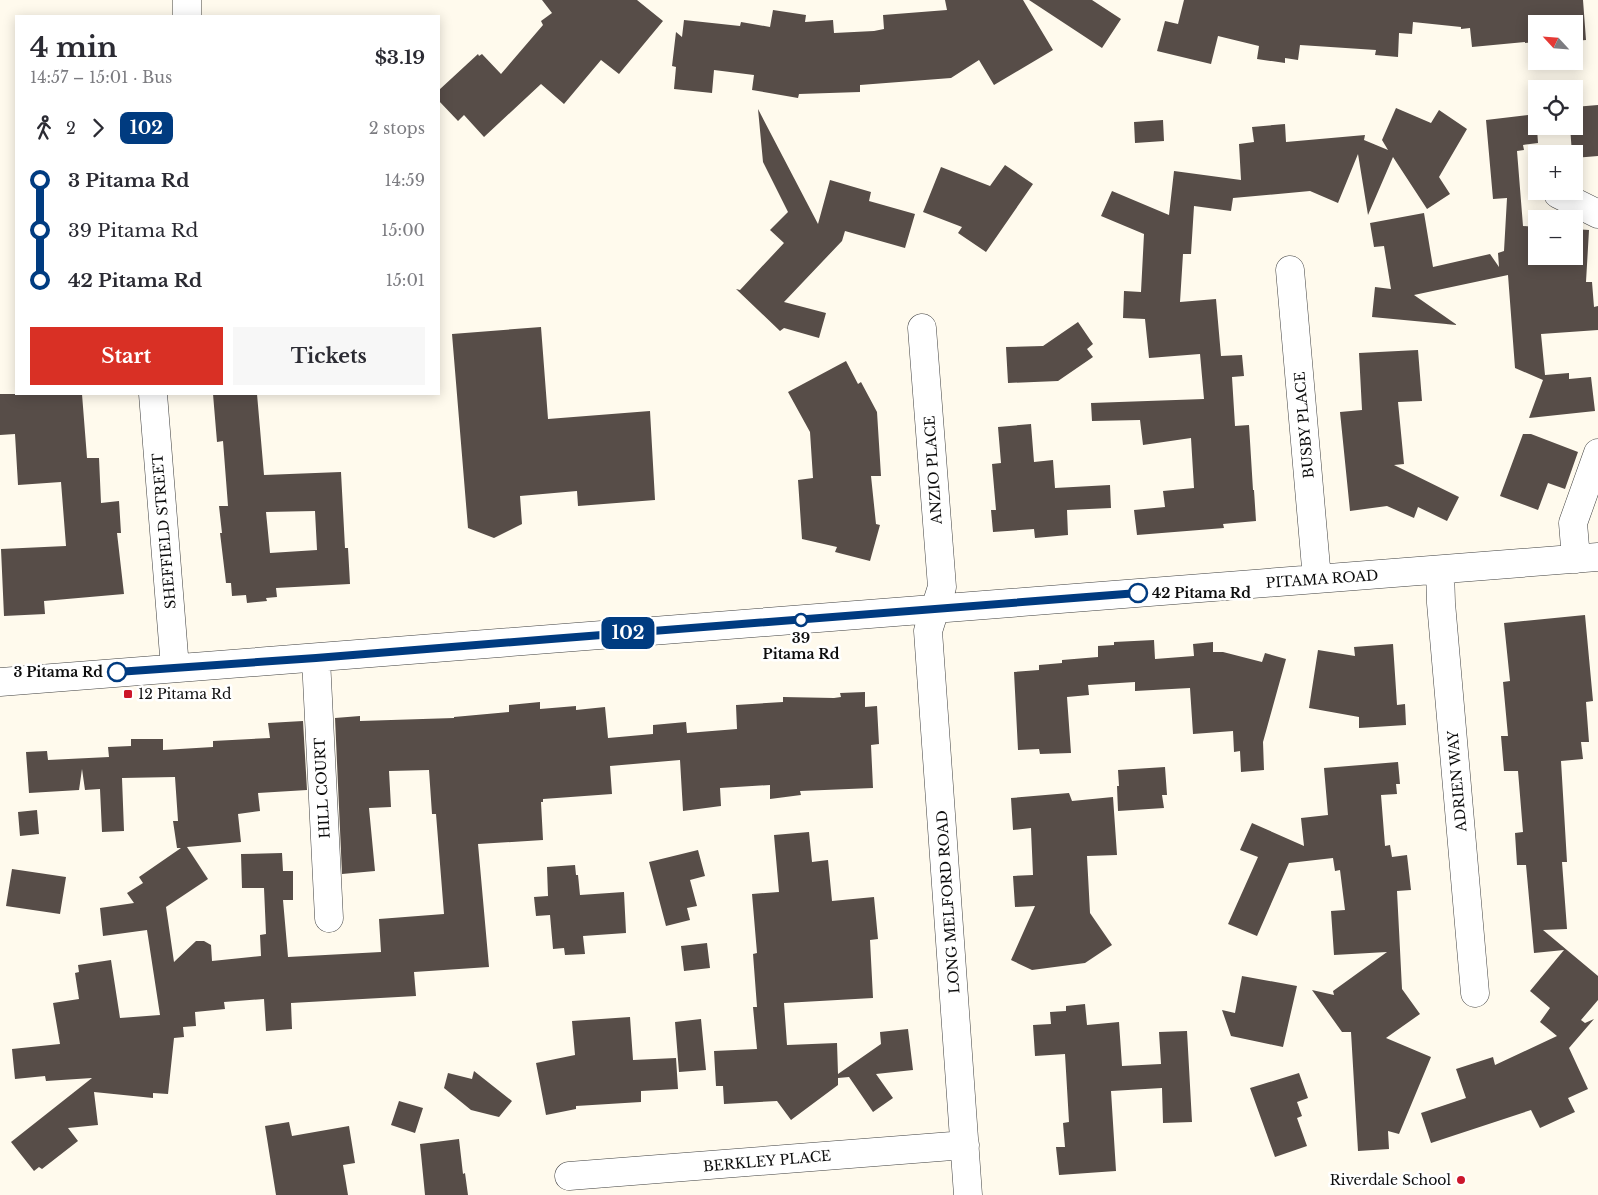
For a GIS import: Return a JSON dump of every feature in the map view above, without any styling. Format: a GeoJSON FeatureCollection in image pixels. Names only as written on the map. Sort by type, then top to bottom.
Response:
{"type":"FeatureCollection","features":[{"type":"Feature","properties":{"kind":"street"},"geometry":{"type":"LineString","coordinates":[[186,0],[187,15]]}},
{"type":"Feature","properties":{"kind":"street"},"geometry":{"type":"LineString","coordinates":[[1570,200],[1598,214]]}},
{"type":"Feature","properties":{"kind":"street","name":"BUSBY PLACE"},"geometry":{"type":"LineString","coordinates":[[1290,270],[1317,579]]}},
{"type":"Feature","properties":{"kind":"street","name":"ANZIO PLACE"},"geometry":{"type":"LineString","coordinates":[[922,328],[942,587],[935,610]]}},
{"type":"Feature","properties":{"kind":"street","name":"SHEFFIELD STREET"},"geometry":{"type":"LineString","coordinates":[[154,395],[175,668]]}},
{"type":"Feature","properties":{"kind":"street"},"geometry":{"type":"LineString","coordinates":[[1587,558],[1573,523],[1598,453]]}},
{"type":"Feature","properties":{"kind":"street","name":"PITAMA ROAD"},"geometry":{"type":"LineString","coordinates":[[0,682],[1587,558]]}},
{"type":"Feature","properties":{"kind":"street","name":"ADRIEN WAY"},"geometry":{"type":"LineString","coordinates":[[1440,570],[1474,992]]}},
{"type":"Feature","properties":{"kind":"street","name":"LONG MELFORD ROAD"},"geometry":{"type":"LineString","coordinates":[[935,610],[928,632],[968,1195]]}},
{"type":"Feature","properties":{"kind":"street","name":"HILL COURT"},"geometry":{"type":"LineString","coordinates":[[316,658],[329,918]]}},
{"type":"Feature","properties":{"kind":"street","name":"BERKLEY PLACE"},"geometry":{"type":"LineString","coordinates":[[569,1176],[965,1145]]}},
{"type":"Feature","properties":{"kind":"building"},"geometry":{"type":"Polygon","coordinates":[[[542,0],[637,0],[663,21],[619,74],[601,60],[564,104],[541,84],[484,137],[464,115],[458,121],[440,102],[440,89],[478,54],[479,56],[482,54],[501,74],[543,25],[541,21],[552,13],[542,0]]]}},
{"type":"Feature","properties":{"kind":"building"},"geometry":{"type":"Polygon","coordinates":[[[945,0],[1023,0],[1053,50],[994,85],[979,60],[951,78],[860,85],[860,92],[799,94],[798,98],[752,90],[754,75],[714,70],[712,93],[674,89],[676,67],[672,66],[676,32],[682,37],[684,20],[740,26],[741,22],[770,27],[773,10],[806,15],[805,22],[833,20],[834,33],[874,31],[884,29],[883,15],[947,10],[945,0]]]}},
{"type":"Feature","properties":{"kind":"building"},"geometry":{"type":"Polygon","coordinates":[[[1029,0],[1092,0],[1121,19],[1102,48],[1029,0]]]}},
{"type":"Feature","properties":{"kind":"building"},"geometry":{"type":"Polygon","coordinates":[[[1184,0],[1583,0],[1586,40],[1583,40],[1583,15],[1528,15],[1528,43],[1472,47],[1470,28],[1461,29],[1461,27],[1413,22],[1412,34],[1399,33],[1398,57],[1375,55],[1376,50],[1300,45],[1298,60],[1285,58],[1285,63],[1257,59],[1259,46],[1218,36],[1211,64],[1157,51],[1165,21],[1178,24],[1184,0]]]}},
{"type":"Feature","properties":{"kind":"building"},"geometry":{"type":"Polygon","coordinates":[[[1598,105],[1598,156],[1583,157],[1583,145],[1571,145],[1571,135],[1583,135],[1583,106],[1598,105]]]}},
{"type":"Feature","properties":{"kind":"building"},"geometry":{"type":"Polygon","coordinates":[[[1396,108],[1431,123],[1439,110],[1467,129],[1439,177],[1450,194],[1427,209],[1393,157],[1368,215],[1358,154],[1338,203],[1310,191],[1233,198],[1231,211],[1194,206],[1191,254],[1183,254],[1180,302],[1216,299],[1221,356],[1242,355],[1244,376],[1232,377],[1235,426],[1249,425],[1256,521],[1223,524],[1224,528],[1137,535],[1134,510],[1165,507],[1163,491],[1194,488],[1191,438],[1143,445],[1140,420],[1092,421],[1091,403],[1204,399],[1200,354],[1149,358],[1145,319],[1123,318],[1124,291],[1141,292],[1144,234],[1101,216],[1112,191],[1169,215],[1174,171],[1241,180],[1239,144],[1254,142],[1252,127],[1285,124],[1286,142],[1365,135],[1364,140],[1388,150],[1382,140],[1396,108]]]}},
{"type":"Feature","properties":{"kind":"building"},"geometry":{"type":"Polygon","coordinates":[[[758,109],[818,224],[830,180],[871,192],[869,201],[915,214],[905,248],[845,231],[842,241],[784,302],[826,313],[819,338],[784,328],[780,331],[736,289],[740,290],[784,243],[770,230],[788,212],[763,162],[758,109]]]}},
{"type":"Feature","properties":{"kind":"building"},"geometry":{"type":"Polygon","coordinates":[[[1528,115],[1528,135],[1537,135],[1538,143],[1523,145],[1524,150],[1517,151],[1523,226],[1528,226],[1528,265],[1583,265],[1583,230],[1589,230],[1586,282],[1592,282],[1594,307],[1598,306],[1598,330],[1541,334],[1545,375],[1569,373],[1569,379],[1591,377],[1595,411],[1529,418],[1543,380],[1515,368],[1508,275],[1414,295],[1457,325],[1372,317],[1375,287],[1391,289],[1384,246],[1374,247],[1370,223],[1424,213],[1433,267],[1490,254],[1499,267],[1498,253],[1504,251],[1507,198],[1493,199],[1486,120],[1528,115]]]}},
{"type":"Feature","properties":{"kind":"building"},"geometry":{"type":"Polygon","coordinates":[[[1163,120],[1164,141],[1135,143],[1134,122],[1163,120]]]}},
{"type":"Feature","properties":{"kind":"building"},"geometry":{"type":"Polygon","coordinates":[[[1005,165],[1033,184],[986,252],[958,233],[962,227],[923,212],[941,167],[990,186],[1005,165]]]}},
{"type":"Feature","properties":{"kind":"building"},"geometry":{"type":"Polygon","coordinates":[[[1078,322],[1093,344],[1087,349],[1093,357],[1058,381],[1008,383],[1006,347],[1043,346],[1078,322]]]}},
{"type":"Feature","properties":{"kind":"building"},"geometry":{"type":"Polygon","coordinates":[[[541,327],[548,419],[650,411],[655,500],[578,506],[577,491],[520,496],[522,524],[494,538],[468,528],[452,334],[541,327]]]}},
{"type":"Feature","properties":{"kind":"building"},"geometry":{"type":"Polygon","coordinates":[[[1418,350],[1422,401],[1398,402],[1404,464],[1394,465],[1459,497],[1447,521],[1418,507],[1414,518],[1387,506],[1350,511],[1340,412],[1362,410],[1359,353],[1418,350]]]}},
{"type":"Feature","properties":{"kind":"building"},"geometry":{"type":"Polygon","coordinates":[[[846,361],[858,384],[861,382],[877,412],[881,476],[871,476],[876,524],[880,525],[870,561],[835,552],[837,547],[802,539],[798,480],[813,478],[810,432],[788,392],[846,361]]]}},
{"type":"Feature","properties":{"kind":"building"},"geometry":{"type":"Polygon","coordinates":[[[0,394],[82,395],[87,458],[99,458],[101,503],[119,501],[121,533],[117,533],[124,594],[44,601],[45,614],[4,616],[1,549],[66,546],[61,482],[18,485],[15,434],[0,435],[0,394]]]}},
{"type":"Feature","properties":{"kind":"building"},"geometry":{"type":"Polygon","coordinates":[[[213,395],[257,395],[264,475],[341,472],[345,548],[348,548],[350,584],[276,588],[277,597],[266,598],[267,601],[247,603],[246,595],[232,596],[231,583],[226,583],[220,533],[222,533],[219,506],[228,506],[223,441],[217,442],[213,395]],[[315,511],[266,512],[270,553],[317,550],[315,511]]]}},
{"type":"Feature","properties":{"kind":"building"},"geometry":{"type":"Polygon","coordinates":[[[1031,424],[1034,462],[1053,460],[1055,488],[1110,485],[1111,508],[1067,510],[1068,535],[1035,538],[1034,529],[993,532],[991,510],[996,510],[992,464],[1001,463],[998,427],[1031,424]]]}},
{"type":"Feature","properties":{"kind":"building"},"geometry":{"type":"Polygon","coordinates":[[[1523,434],[1531,434],[1578,452],[1565,489],[1548,483],[1538,510],[1500,496],[1523,434]]]}},
{"type":"Feature","properties":{"kind":"building"},"geometry":{"type":"Polygon","coordinates":[[[1585,615],[1593,701],[1586,702],[1589,742],[1581,742],[1583,759],[1561,761],[1567,862],[1562,862],[1567,929],[1543,930],[1598,976],[1598,1000],[1581,1020],[1585,1023],[1594,1019],[1569,1048],[1588,1089],[1568,1098],[1575,1112],[1540,1128],[1531,1110],[1431,1143],[1421,1113],[1466,1098],[1456,1069],[1493,1057],[1495,1065],[1557,1036],[1540,1022],[1550,1008],[1530,991],[1564,950],[1534,953],[1526,865],[1517,865],[1515,833],[1523,832],[1518,771],[1504,771],[1501,736],[1508,736],[1503,682],[1510,681],[1504,623],[1585,615]]]}},
{"type":"Feature","properties":{"kind":"building"},"geometry":{"type":"Polygon","coordinates":[[[1154,640],[1155,659],[1194,656],[1193,644],[1213,642],[1213,652],[1223,652],[1262,662],[1265,653],[1286,659],[1263,742],[1264,770],[1241,772],[1240,751],[1234,752],[1233,731],[1193,734],[1190,688],[1135,691],[1135,682],[1088,685],[1089,695],[1067,697],[1071,753],[1040,754],[1039,749],[1018,750],[1014,672],[1039,670],[1039,665],[1062,663],[1062,660],[1098,657],[1098,646],[1114,645],[1114,642],[1154,640]]]}},
{"type":"Feature","properties":{"kind":"building"},"geometry":{"type":"Polygon","coordinates":[[[1393,644],[1397,705],[1405,704],[1406,725],[1359,728],[1359,717],[1309,708],[1318,650],[1355,656],[1354,647],[1393,644]]]}},
{"type":"Feature","properties":{"kind":"building"},"geometry":{"type":"Polygon","coordinates":[[[865,692],[865,707],[877,706],[879,744],[871,745],[873,788],[800,791],[801,795],[770,799],[770,785],[720,788],[721,806],[683,811],[680,760],[610,766],[612,794],[543,799],[543,802],[541,802],[543,840],[478,844],[489,967],[414,972],[416,996],[291,1003],[292,1029],[266,1031],[264,999],[224,1002],[225,1009],[195,1012],[196,1026],[183,1027],[184,1037],[174,1038],[168,1094],[153,1093],[153,1098],[94,1092],[98,1125],[68,1128],[78,1141],[42,1169],[39,1167],[34,1171],[11,1142],[92,1078],[46,1081],[45,1076],[15,1079],[12,1049],[60,1044],[53,1003],[79,999],[75,973],[79,972],[78,965],[111,960],[120,1018],[160,1015],[147,930],[103,936],[100,908],[134,903],[127,893],[143,883],[139,877],[181,848],[177,848],[173,821],[178,821],[175,777],[122,778],[124,831],[102,832],[100,789],[85,790],[82,769],[79,790],[29,793],[26,752],[47,751],[48,760],[109,757],[108,747],[131,746],[131,739],[163,739],[163,750],[213,747],[213,741],[270,738],[268,723],[303,721],[307,790],[258,793],[260,811],[238,814],[241,842],[187,847],[208,879],[166,907],[174,962],[196,941],[204,941],[211,945],[212,961],[261,956],[260,935],[266,934],[264,888],[242,888],[241,854],[282,853],[283,871],[293,871],[293,900],[283,900],[288,957],[381,952],[379,919],[444,914],[436,814],[432,814],[429,770],[389,771],[391,807],[369,808],[375,871],[342,874],[335,718],[360,716],[360,721],[454,718],[509,712],[509,705],[540,702],[540,709],[576,706],[576,710],[605,707],[608,738],[653,734],[653,725],[686,722],[687,733],[737,729],[736,705],[783,702],[783,697],[834,698],[841,697],[840,693],[865,692]]]}},
{"type":"Feature","properties":{"kind":"building"},"geometry":{"type":"Polygon","coordinates":[[[1398,762],[1400,784],[1396,784],[1397,794],[1381,795],[1385,846],[1390,845],[1392,857],[1407,855],[1411,890],[1397,891],[1402,989],[1420,1014],[1386,1038],[1431,1057],[1399,1134],[1388,1131],[1389,1149],[1358,1151],[1351,1032],[1342,1032],[1312,990],[1334,995],[1333,991],[1387,952],[1334,955],[1331,911],[1345,910],[1340,870],[1335,871],[1333,858],[1289,863],[1257,936],[1228,924],[1258,857],[1240,850],[1252,823],[1304,846],[1301,818],[1328,815],[1324,768],[1398,762]]]}},
{"type":"Feature","properties":{"kind":"building"},"geometry":{"type":"Polygon","coordinates":[[[1165,767],[1167,795],[1162,795],[1164,808],[1118,811],[1118,770],[1165,767]]]}},
{"type":"Feature","properties":{"kind":"building"},"geometry":{"type":"Polygon","coordinates":[[[1069,793],[1072,801],[1113,797],[1117,855],[1087,856],[1090,913],[1112,945],[1085,963],[1032,970],[1011,960],[1035,906],[1015,907],[1013,876],[1033,875],[1031,828],[1013,830],[1011,798],[1069,793]]]}},
{"type":"Feature","properties":{"kind":"building"},"geometry":{"type":"Polygon","coordinates":[[[37,810],[39,834],[20,836],[18,812],[37,810]]]}},
{"type":"Feature","properties":{"kind":"building"},"geometry":{"type":"Polygon","coordinates":[[[809,832],[812,862],[828,860],[832,901],[874,897],[878,939],[870,940],[873,998],[784,1003],[787,1045],[837,1043],[838,1074],[881,1044],[880,1032],[908,1029],[913,1070],[876,1074],[893,1098],[873,1112],[849,1077],[838,1078],[838,1085],[791,1120],[777,1101],[724,1104],[723,1086],[716,1086],[714,1051],[757,1049],[753,1007],[757,1007],[753,954],[757,953],[752,894],[779,892],[774,835],[809,832]]]}},
{"type":"Feature","properties":{"kind":"building"},"geometry":{"type":"Polygon","coordinates":[[[698,850],[705,876],[690,880],[697,906],[687,908],[690,920],[666,926],[649,862],[698,850]]]}},
{"type":"Feature","properties":{"kind":"building"},"geometry":{"type":"Polygon","coordinates":[[[575,865],[580,895],[624,892],[626,933],[583,936],[585,954],[565,955],[564,948],[553,949],[550,915],[536,916],[534,897],[548,896],[547,867],[575,865]]]}},
{"type":"Feature","properties":{"kind":"building"},"geometry":{"type":"Polygon","coordinates":[[[12,869],[66,877],[60,914],[6,906],[12,869]]]}},
{"type":"Feature","properties":{"kind":"building"},"geometry":{"type":"Polygon","coordinates":[[[707,943],[710,968],[684,971],[681,946],[707,943]]]}},
{"type":"Feature","properties":{"kind":"building"},"geometry":{"type":"Polygon","coordinates":[[[1242,976],[1297,986],[1283,1047],[1231,1036],[1222,1010],[1235,1013],[1242,976]]]}},
{"type":"Feature","properties":{"kind":"building"},"geometry":{"type":"Polygon","coordinates":[[[1085,1004],[1087,1025],[1119,1022],[1122,1066],[1161,1064],[1159,1032],[1187,1031],[1192,1122],[1163,1123],[1162,1088],[1111,1091],[1116,1171],[1059,1175],[1056,1147],[1065,1147],[1063,1123],[1069,1122],[1065,1054],[1035,1056],[1033,1025],[1051,1024],[1050,1012],[1066,1011],[1066,1006],[1085,1004]]]}},
{"type":"Feature","properties":{"kind":"building"},"geometry":{"type":"Polygon","coordinates":[[[630,1017],[633,1060],[676,1058],[678,1089],[641,1091],[641,1102],[576,1106],[576,1109],[546,1115],[536,1063],[575,1055],[572,1021],[630,1017]]]}},
{"type":"Feature","properties":{"kind":"building"},"geometry":{"type":"Polygon","coordinates":[[[701,1019],[706,1070],[679,1072],[675,1022],[701,1019]]]}},
{"type":"Feature","properties":{"kind":"building"},"geometry":{"type":"Polygon","coordinates":[[[474,1071],[512,1101],[499,1117],[471,1110],[444,1088],[448,1073],[472,1079],[474,1071]]]}},
{"type":"Feature","properties":{"kind":"building"},"geometry":{"type":"Polygon","coordinates":[[[1299,1073],[1308,1098],[1297,1102],[1302,1116],[1297,1118],[1307,1146],[1275,1157],[1250,1088],[1299,1073]]]}},
{"type":"Feature","properties":{"kind":"building"},"geometry":{"type":"Polygon","coordinates":[[[399,1101],[423,1108],[415,1133],[391,1125],[399,1101]]]}},
{"type":"Feature","properties":{"kind":"building"},"geometry":{"type":"Polygon","coordinates":[[[289,1122],[292,1136],[349,1126],[355,1163],[343,1165],[348,1195],[276,1195],[265,1126],[289,1122]]]}},
{"type":"Feature","properties":{"kind":"building"},"geometry":{"type":"Polygon","coordinates":[[[459,1139],[463,1174],[465,1173],[468,1195],[425,1195],[420,1144],[459,1139]]]}},
{"type":"Feature","properties":{"kind":"bus line","name":"102"},"geometry":{"type":"LineString","coordinates":[[117,672],[1138,593]]}},
{"type":"Feature","properties":{"kind":"place","name":"42 Pitama Rd"},"geometry":{"type":"Point","coordinates":[1138,593]}},
{"type":"Feature","properties":{"kind":"place","name":"39 Pitama Rd"},"geometry":{"type":"Point","coordinates":[801,620]}},
{"type":"Feature","properties":{"kind":"place","name":"3 Pitama Rd"},"geometry":{"type":"Point","coordinates":[117,672]}},
{"type":"Feature","properties":{"kind":"place","name":"12 Pitama Rd"},"geometry":{"type":"Point","coordinates":[128,694]}},
{"type":"Feature","properties":{"kind":"place","name":"Riverdale School"},"geometry":{"type":"Point","coordinates":[1461,1180]}}]}
